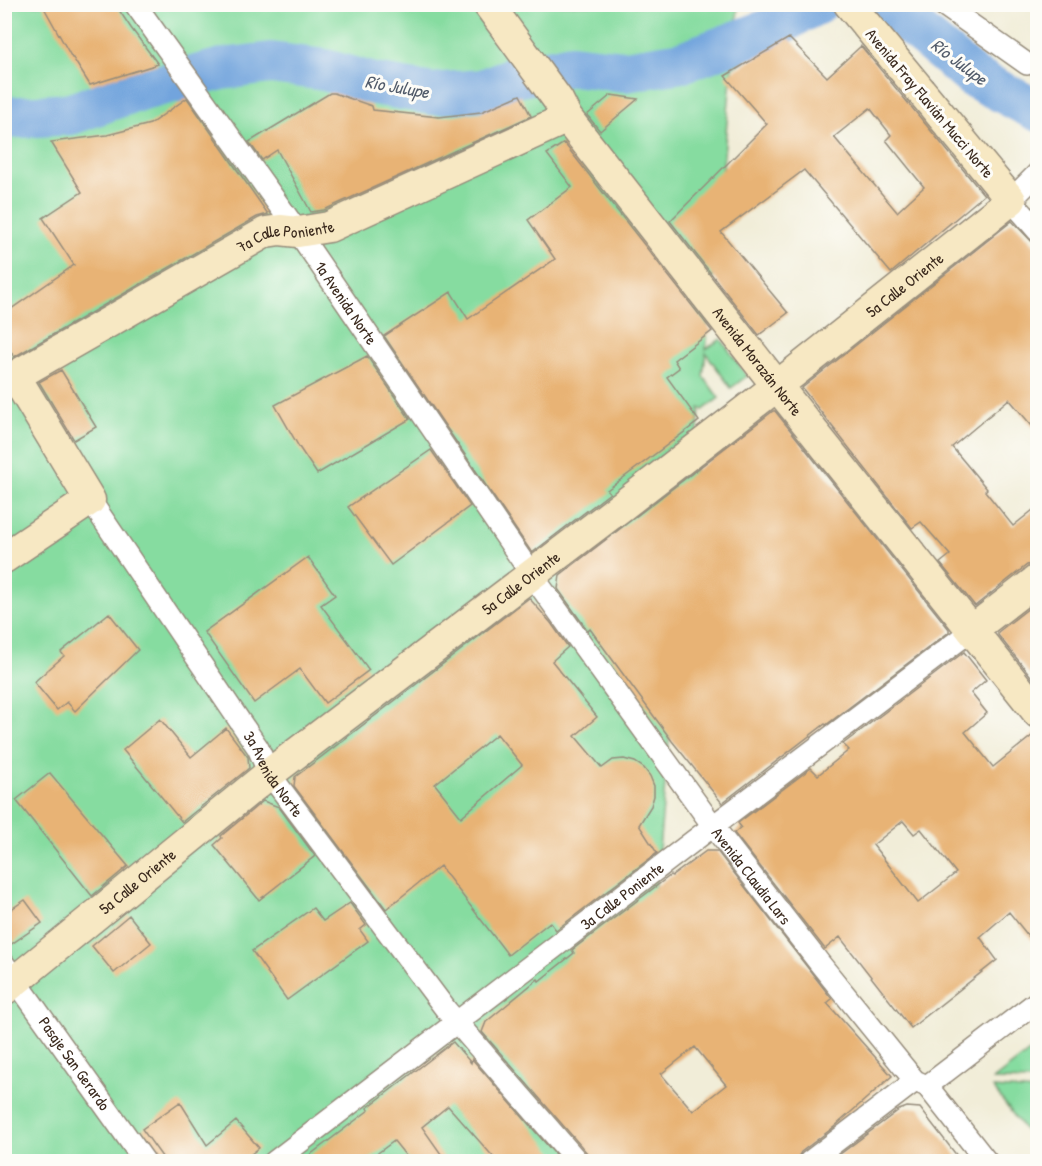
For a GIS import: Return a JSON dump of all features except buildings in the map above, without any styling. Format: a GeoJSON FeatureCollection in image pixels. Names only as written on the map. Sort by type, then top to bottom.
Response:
{"type":"FeatureCollection","features":[{"type":"Feature","properties":{"kind":"main road","name":"Avenida Fray Flavián Mucci Norte"},"geometry":{"type":"LineString","coordinates":[[853,10],[1011,200]]}},
{"type":"Feature","properties":{"kind":"main road","name":"Avenida Morazán Norte"},"geometry":{"type":"LineString","coordinates":[[503,15],[562,109],[777,386],[1038,713]]}},
{"type":"Feature","properties":{"kind":"main road","name":"7a Calle Poniente"},"geometry":{"type":"LineString","coordinates":[[10,368],[266,232],[280,230],[298,232],[329,227],[562,109]]}},
{"type":"Feature","properties":{"kind":"main road","name":"5a Calle Oriente"},"geometry":{"type":"LineString","coordinates":[[8,978],[269,774],[777,386],[1011,200]]}},
{"type":"Feature","properties":{"kind":"main road","name":"3a Avenida Norte"},"geometry":{"type":"LineString","coordinates":[[10,368],[90,500]]}},
{"type":"Feature","properties":{"kind":"main road"},"geometry":{"type":"LineString","coordinates":[[4,558],[90,500]]}},
{"type":"Feature","properties":{"kind":"main road"},"geometry":{"type":"LineString","coordinates":[[972,630],[1038,579]]}},
{"type":"Feature","properties":{"kind":"street","name":"1a Avenida Norte"},"geometry":{"type":"LineString","coordinates":[[135,4],[298,232],[532,575]]}},
{"type":"Feature","properties":{"kind":"street"},"geometry":{"type":"LineString","coordinates":[[942,4],[1027,64]]}},
{"type":"Feature","properties":{"kind":"street","name":"5a Calle Oriente"},"geometry":{"type":"LineString","coordinates":[[1011,200],[1038,173]]}},
{"type":"Feature","properties":{"kind":"street"},"geometry":{"type":"LineString","coordinates":[[1011,200],[1038,231]]}},
{"type":"Feature","properties":{"kind":"street","name":"3a Avenida Norte"},"geometry":{"type":"LineString","coordinates":[[90,500],[258,748],[269,774],[447,1011],[578,1161]]}},
{"type":"Feature","properties":{"kind":"street","name":"Avenida Claudia Lars"},"geometry":{"type":"LineString","coordinates":[[532,575],[713,826],[821,965],[987,1161]]}},
{"type":"Feature","properties":{"kind":"street","name":"3a Calle Poniente"},"geometry":{"type":"LineString","coordinates":[[274,1161],[972,630]]}},
{"type":"Feature","properties":{"kind":"street","name":"Pasaje San Gerardo"},"geometry":{"type":"LineString","coordinates":[[8,978],[145,1161]]}},
{"type":"Feature","properties":{"kind":"street"},"geometry":{"type":"LineString","coordinates":[[809,1161],[1038,1001]]}},
{"type":"Feature","properties":{"kind":"green space"},"geometry":{"type":"Polygon","coordinates":[[[5,5],[738,5],[737,22],[775,5],[825,5],[829,11],[732,68],[706,349],[721,339],[747,376],[731,388],[706,353],[703,376],[719,398],[703,410],[700,408],[630,1161],[5,1162],[5,5]]]}},
{"type":"Feature","properties":{"kind":"green space"},"geometry":{"type":"Polygon","coordinates":[[[1037,1046],[1037,1081],[993,1080],[1037,1046]]]}},
{"type":"Feature","properties":{"kind":"green space"},"geometry":{"type":"Polygon","coordinates":[[[993,1088],[1037,1091],[1037,1146],[993,1088]]]}},
{"type":"Feature","properties":{"kind":"waterway","name":"Río Julupe"},"geometry":{"type":"LineString","coordinates":[[4,118],[71,114],[124,95],[222,69],[271,63],[325,70],[374,84],[432,94],[482,90],[512,78],[571,65],[625,71],[682,62],[776,27],[817,4]]}},
{"type":"Feature","properties":{"kind":"waterway","name":"Río Julupe"},"geometry":{"type":"LineString","coordinates":[[885,4],[973,77],[1038,111]]}}]}
